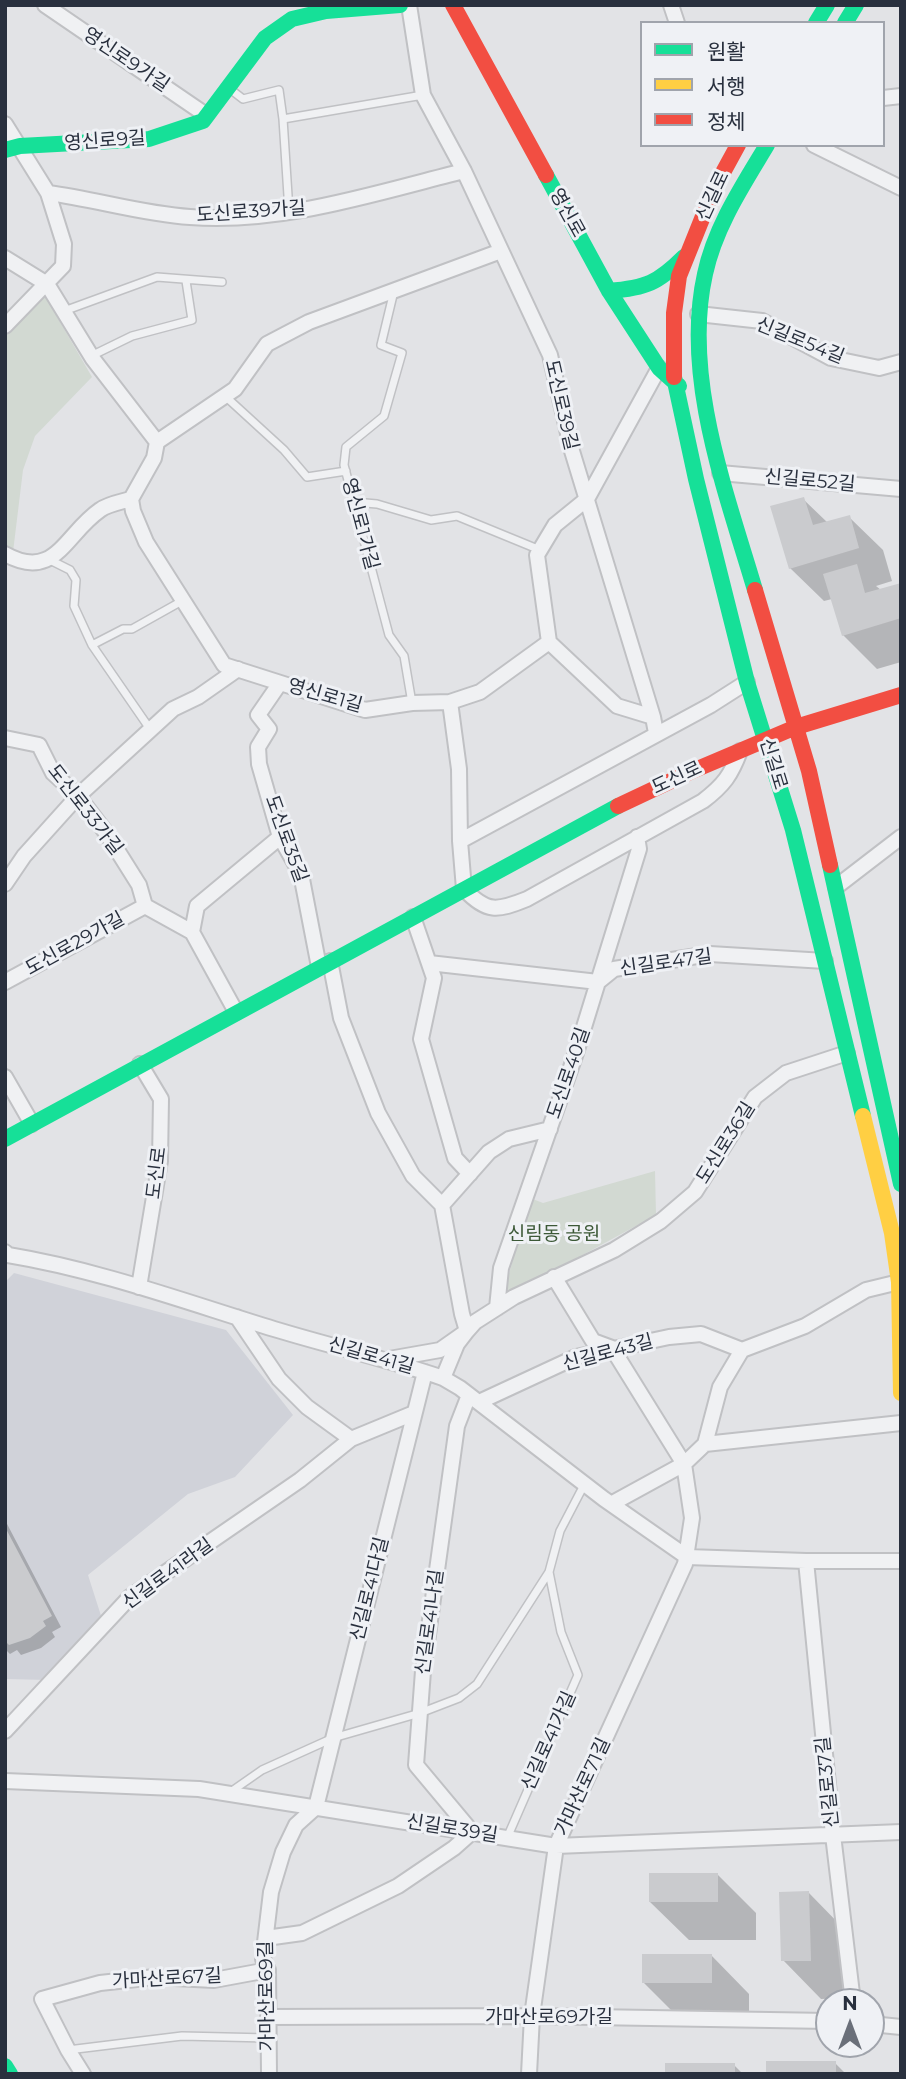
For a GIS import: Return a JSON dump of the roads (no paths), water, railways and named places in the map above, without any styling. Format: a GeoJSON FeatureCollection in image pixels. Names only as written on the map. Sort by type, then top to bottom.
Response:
{"type":"FeatureCollection","features":[{"type":"Feature","properties":{"kind":"main road","name":"영신로9길"},"geometry":{"type":"LineString","coordinates":[[12,148],[149,139],[203,121],[265,38],[292,19],[326,11],[400,5]]}},
{"type":"Feature","properties":{"kind":"main road","name":"영신로"},"geometry":{"type":"LineString","coordinates":[[453,5],[610,291],[659,368],[674,383],[703,401]]}},
{"type":"Feature","properties":{"kind":"main road"},"geometry":{"type":"LineString","coordinates":[[817,21],[827,5]]}},
{"type":"Feature","properties":{"kind":"main road"},"geometry":{"type":"LineString","coordinates":[[846,21],[856,5]]}},
{"type":"Feature","properties":{"kind":"main road","name":"신길로"},"geometry":{"type":"LineString","coordinates":[[737,147],[714,189],[687,253],[677,285],[674,313],[674,383],[747,682],[793,830],[892,1233],[899,1282],[901,1393]]}},
{"type":"Feature","properties":{"kind":"main road","name":"신길로"},"geometry":{"type":"LineString","coordinates":[[766,147],[735,198],[705,272],[698,314],[703,401],[720,473],[796,727],[836,887],[901,1184]]}},
{"type":"Feature","properties":{"kind":"main road"},"geometry":{"type":"LineString","coordinates":[[610,291],[643,288],[658,283],[687,253]]}},
{"type":"Feature","properties":{"kind":"main road","name":"도신로"},"geometry":{"type":"LineString","coordinates":[[5,1139],[616,807],[796,727],[901,695]]}},
{"type":"Feature","properties":{"kind":"main road"},"geometry":{"type":"LineString","coordinates":[[5,2066],[10,2074]]}},
{"type":"Feature","properties":{"kind":"street","name":"영신로9가길"},"geometry":{"type":"LineString","coordinates":[[45,5],[206,115]]}},
{"type":"Feature","properties":{"kind":"street","name":"도신로39길"},"geometry":{"type":"LineString","coordinates":[[409,5],[423,94],[464,171],[550,355],[572,451],[656,733]]}},
{"type":"Feature","properties":{"kind":"street"},"geometry":{"type":"LineString","coordinates":[[5,124],[12,148],[48,193],[64,244],[63,266],[5,326]]}},
{"type":"Feature","properties":{"kind":"street"},"geometry":{"type":"LineString","coordinates":[[818,147],[901,188]]}},
{"type":"Feature","properties":{"kind":"street","name":"도신로39가길"},"geometry":{"type":"LineString","coordinates":[[48,193],[191,217],[251,216],[320,207],[464,171]]}},
{"type":"Feature","properties":{"kind":"street"},"geometry":{"type":"LineString","coordinates":[[5,554],[23,564],[50,560],[101,509],[131,499],[154,457],[157,442],[234,389],[267,344],[309,322],[501,251]]}},
{"type":"Feature","properties":{"kind":"street"},"geometry":{"type":"LineString","coordinates":[[5,258],[47,284],[91,356],[157,442]]}},
{"type":"Feature","properties":{"kind":"street","name":"신길로54길"},"geometry":{"type":"LineString","coordinates":[[698,314],[762,321],[831,358],[878,368],[901,362]]}},
{"type":"Feature","properties":{"kind":"street"},"geometry":{"type":"LineString","coordinates":[[653,717],[617,706],[549,642],[537,555],[555,525],[587,499],[659,368]]}},
{"type":"Feature","properties":{"kind":"street","name":"신길로52길"},"geometry":{"type":"LineString","coordinates":[[720,473],[901,489]]}},
{"type":"Feature","properties":{"kind":"street","name":"영신로1길"},"geometry":{"type":"LineString","coordinates":[[131,499],[146,542],[182,601],[224,664],[238,669],[365,710],[412,703],[450,702],[480,692],[549,642]]}},
{"type":"Feature","properties":{"kind":"street"},"geometry":{"type":"LineString","coordinates":[[5,884],[24,856],[78,796],[173,709],[198,697],[238,669]]}},
{"type":"Feature","properties":{"kind":"street"},"geometry":{"type":"LineString","coordinates":[[460,841],[710,705],[747,682]]}},
{"type":"Feature","properties":{"kind":"street","name":"도신로35길"},"geometry":{"type":"LineString","coordinates":[[281,683],[258,716],[270,729],[258,747],[259,764],[281,837],[301,874],[325,964]]}},
{"type":"Feature","properties":{"kind":"street"},"geometry":{"type":"LineString","coordinates":[[450,702],[459,769],[464,889],[484,906],[496,908],[519,903],[703,801],[721,788],[733,770],[740,751]]}},
{"type":"Feature","properties":{"kind":"street","name":"도신로33가길"},"geometry":{"type":"LineString","coordinates":[[5,738],[39,745],[53,773],[78,796],[107,834],[139,885],[145,906]]}},
{"type":"Feature","properties":{"kind":"street"},"geometry":{"type":"LineString","coordinates":[[192,932],[197,906],[281,837]]}},
{"type":"Feature","properties":{"kind":"street","name":"도신로40길"},"geometry":{"type":"LineString","coordinates":[[497,1308],[500,1268],[550,1129],[598,982],[639,849],[637,837]]}},
{"type":"Feature","properties":{"kind":"street"},"geometry":{"type":"LineString","coordinates":[[836,887],[901,837]]}},
{"type":"Feature","properties":{"kind":"street"},"geometry":{"type":"LineString","coordinates":[[145,906],[192,932],[236,1012]]}},
{"type":"Feature","properties":{"kind":"street","name":"도신로29가길"},"geometry":{"type":"LineString","coordinates":[[5,982],[145,906]]}},
{"type":"Feature","properties":{"kind":"street"},"geometry":{"type":"LineString","coordinates":[[413,917],[434,978],[421,1039],[455,1158],[470,1174]]}},
{"type":"Feature","properties":{"kind":"street","name":"신길로47길"},"geometry":{"type":"LineString","coordinates":[[429,963],[598,982],[614,969],[710,954],[825,961]]}},
{"type":"Feature","properties":{"kind":"street"},"geometry":{"type":"LineString","coordinates":[[325,964],[341,1018],[378,1113],[413,1176],[442,1205],[467,1331]]}},
{"type":"Feature","properties":{"kind":"street","name":"도신로36길"},"geometry":{"type":"LineString","coordinates":[[443,1377],[457,1344],[475,1322],[529,1287],[614,1250],[661,1221],[695,1192],[755,1097],[786,1073],[848,1053]]}},
{"type":"Feature","properties":{"kind":"street","name":"도신로"},"geometry":{"type":"LineString","coordinates":[[139,1287],[160,1161],[161,1100],[140,1064]]}},
{"type":"Feature","properties":{"kind":"street"},"geometry":{"type":"LineString","coordinates":[[5,1077],[32,1124]]}},
{"type":"Feature","properties":{"kind":"street"},"geometry":{"type":"LineString","coordinates":[[442,1205],[489,1152],[509,1139],[550,1129]]}},
{"type":"Feature","properties":{"kind":"street","name":"신길로41길"},"geometry":{"type":"LineString","coordinates":[[6,1255],[40,1261],[139,1287],[443,1377],[611,1504],[687,1557]]}},
{"type":"Feature","properties":{"kind":"street"},"geometry":{"type":"LineString","coordinates":[[554,1277],[593,1341],[612,1348],[684,1464],[692,1518],[687,1557],[901,1561]]}},
{"type":"Feature","properties":{"kind":"street"},"geometry":{"type":"LineString","coordinates":[[611,1504],[684,1464],[705,1444],[720,1387],[742,1350],[805,1326],[866,1290],[899,1282]]}},
{"type":"Feature","properties":{"kind":"street"},"geometry":{"type":"LineString","coordinates":[[237,1317],[279,1379],[307,1407],[351,1439]]}},
{"type":"Feature","properties":{"kind":"street","name":"도신로36길"},"geometry":{"type":"LineString","coordinates":[[384,1360],[440,1350],[467,1331]]}},
{"type":"Feature","properties":{"kind":"street","name":"신길로43길"},"geometry":{"type":"LineString","coordinates":[[474,1398],[576,1357],[669,1337],[701,1334],[742,1350]]}},
{"type":"Feature","properties":{"kind":"street","name":"신길로41다길"},"geometry":{"type":"LineString","coordinates":[[316,1807],[425,1371]]}},
{"type":"Feature","properties":{"kind":"street","name":"신길로41나길"},"geometry":{"type":"LineString","coordinates":[[472,1832],[416,1765],[423,1671],[457,1426],[474,1398]]}},
{"type":"Feature","properties":{"kind":"street","name":"신길로41라길"},"geometry":{"type":"LineString","coordinates":[[5,1731],[130,1597],[300,1480],[351,1439],[414,1413]]}},
{"type":"Feature","properties":{"kind":"street"},"geometry":{"type":"LineString","coordinates":[[705,1444],[901,1423]]}},
{"type":"Feature","properties":{"kind":"street","name":"가마산로71길"},"geometry":{"type":"LineString","coordinates":[[529,2074],[532,2016],[556,1846],[687,1557]]}},
{"type":"Feature","properties":{"kind":"street","name":"신길로37길"},"geometry":{"type":"LineString","coordinates":[[806,1561],[851,1988]]}},
{"type":"Feature","properties":{"kind":"street","name":"신길로39길"},"geometry":{"type":"LineString","coordinates":[[5,1782],[199,1789],[556,1846],[901,1832]]}},
{"type":"Feature","properties":{"kind":"street","name":"가마산로69길"},"geometry":{"type":"LineString","coordinates":[[269,2074],[268,1970],[263,1959],[271,1892],[283,1852],[296,1825],[316,1807]]}},
{"type":"Feature","properties":{"kind":"street"},"geometry":{"type":"LineString","coordinates":[[266,1938],[302,1933],[398,1886],[472,1832]]}},
{"type":"Feature","properties":{"kind":"street","name":"가마산로67길"},"geometry":{"type":"LineString","coordinates":[[83,2074],[42,1999],[100,1983],[155,1978],[214,1980],[268,1970]]}},
{"type":"Feature","properties":{"kind":"street","name":"가마산로69가길"},"geometry":{"type":"LineString","coordinates":[[268,2017],[532,2016],[815,2021]]}},
{"type":"Feature","properties":{"kind":"lane"},"geometry":{"type":"LineString","coordinates":[[227,87],[243,99],[279,90],[289,211]]}},
{"type":"Feature","properties":{"kind":"lane"},"geometry":{"type":"LineString","coordinates":[[283,119],[423,94]]}},
{"type":"Feature","properties":{"kind":"lane"},"geometry":{"type":"LineString","coordinates":[[64,311],[157,277],[222,282]]}},
{"type":"Feature","properties":{"kind":"lane"},"geometry":{"type":"LineString","coordinates":[[91,356],[132,336],[192,320],[186,281]]}},
{"type":"Feature","properties":{"kind":"lane","name":"영신로1가길"},"geometry":{"type":"LineString","coordinates":[[394,291],[381,345],[402,353],[384,416],[346,447],[346,471],[389,635],[404,656],[412,703]]}},
{"type":"Feature","properties":{"kind":"lane"},"geometry":{"type":"LineString","coordinates":[[225,396],[284,450],[307,477],[346,471]]}},
{"type":"Feature","properties":{"kind":"lane"},"geometry":{"type":"LineString","coordinates":[[354,502],[377,504],[431,520],[457,516],[540,550]]}},
{"type":"Feature","properties":{"kind":"lane"},"geometry":{"type":"LineString","coordinates":[[50,560],[70,570],[76,580],[74,606],[92,645],[150,730]]}},
{"type":"Feature","properties":{"kind":"lane"},"geometry":{"type":"LineString","coordinates":[[92,645],[123,629],[132,628],[182,601]]}},
{"type":"Feature","properties":{"kind":"lane","name":"신길로41가길"},"geometry":{"type":"LineString","coordinates":[[507,1838],[578,1675],[561,1632],[549,1573],[560,1531],[585,1484]]}},
{"type":"Feature","properties":{"kind":"lane"},"geometry":{"type":"LineString","coordinates":[[229,1794],[262,1770],[332,1738],[419,1713],[459,1698],[477,1684],[549,1573]]}},
{"type":"Feature","properties":{"kind":"lane"},"geometry":{"type":"LineString","coordinates":[[68,2050],[182,2036],[268,2038]]}},
{"type":"Feature","properties":{"kind":"park label","name":"신림동 공원"},"geometry":{"type":"Point","coordinates":[554,1234]}}]}
